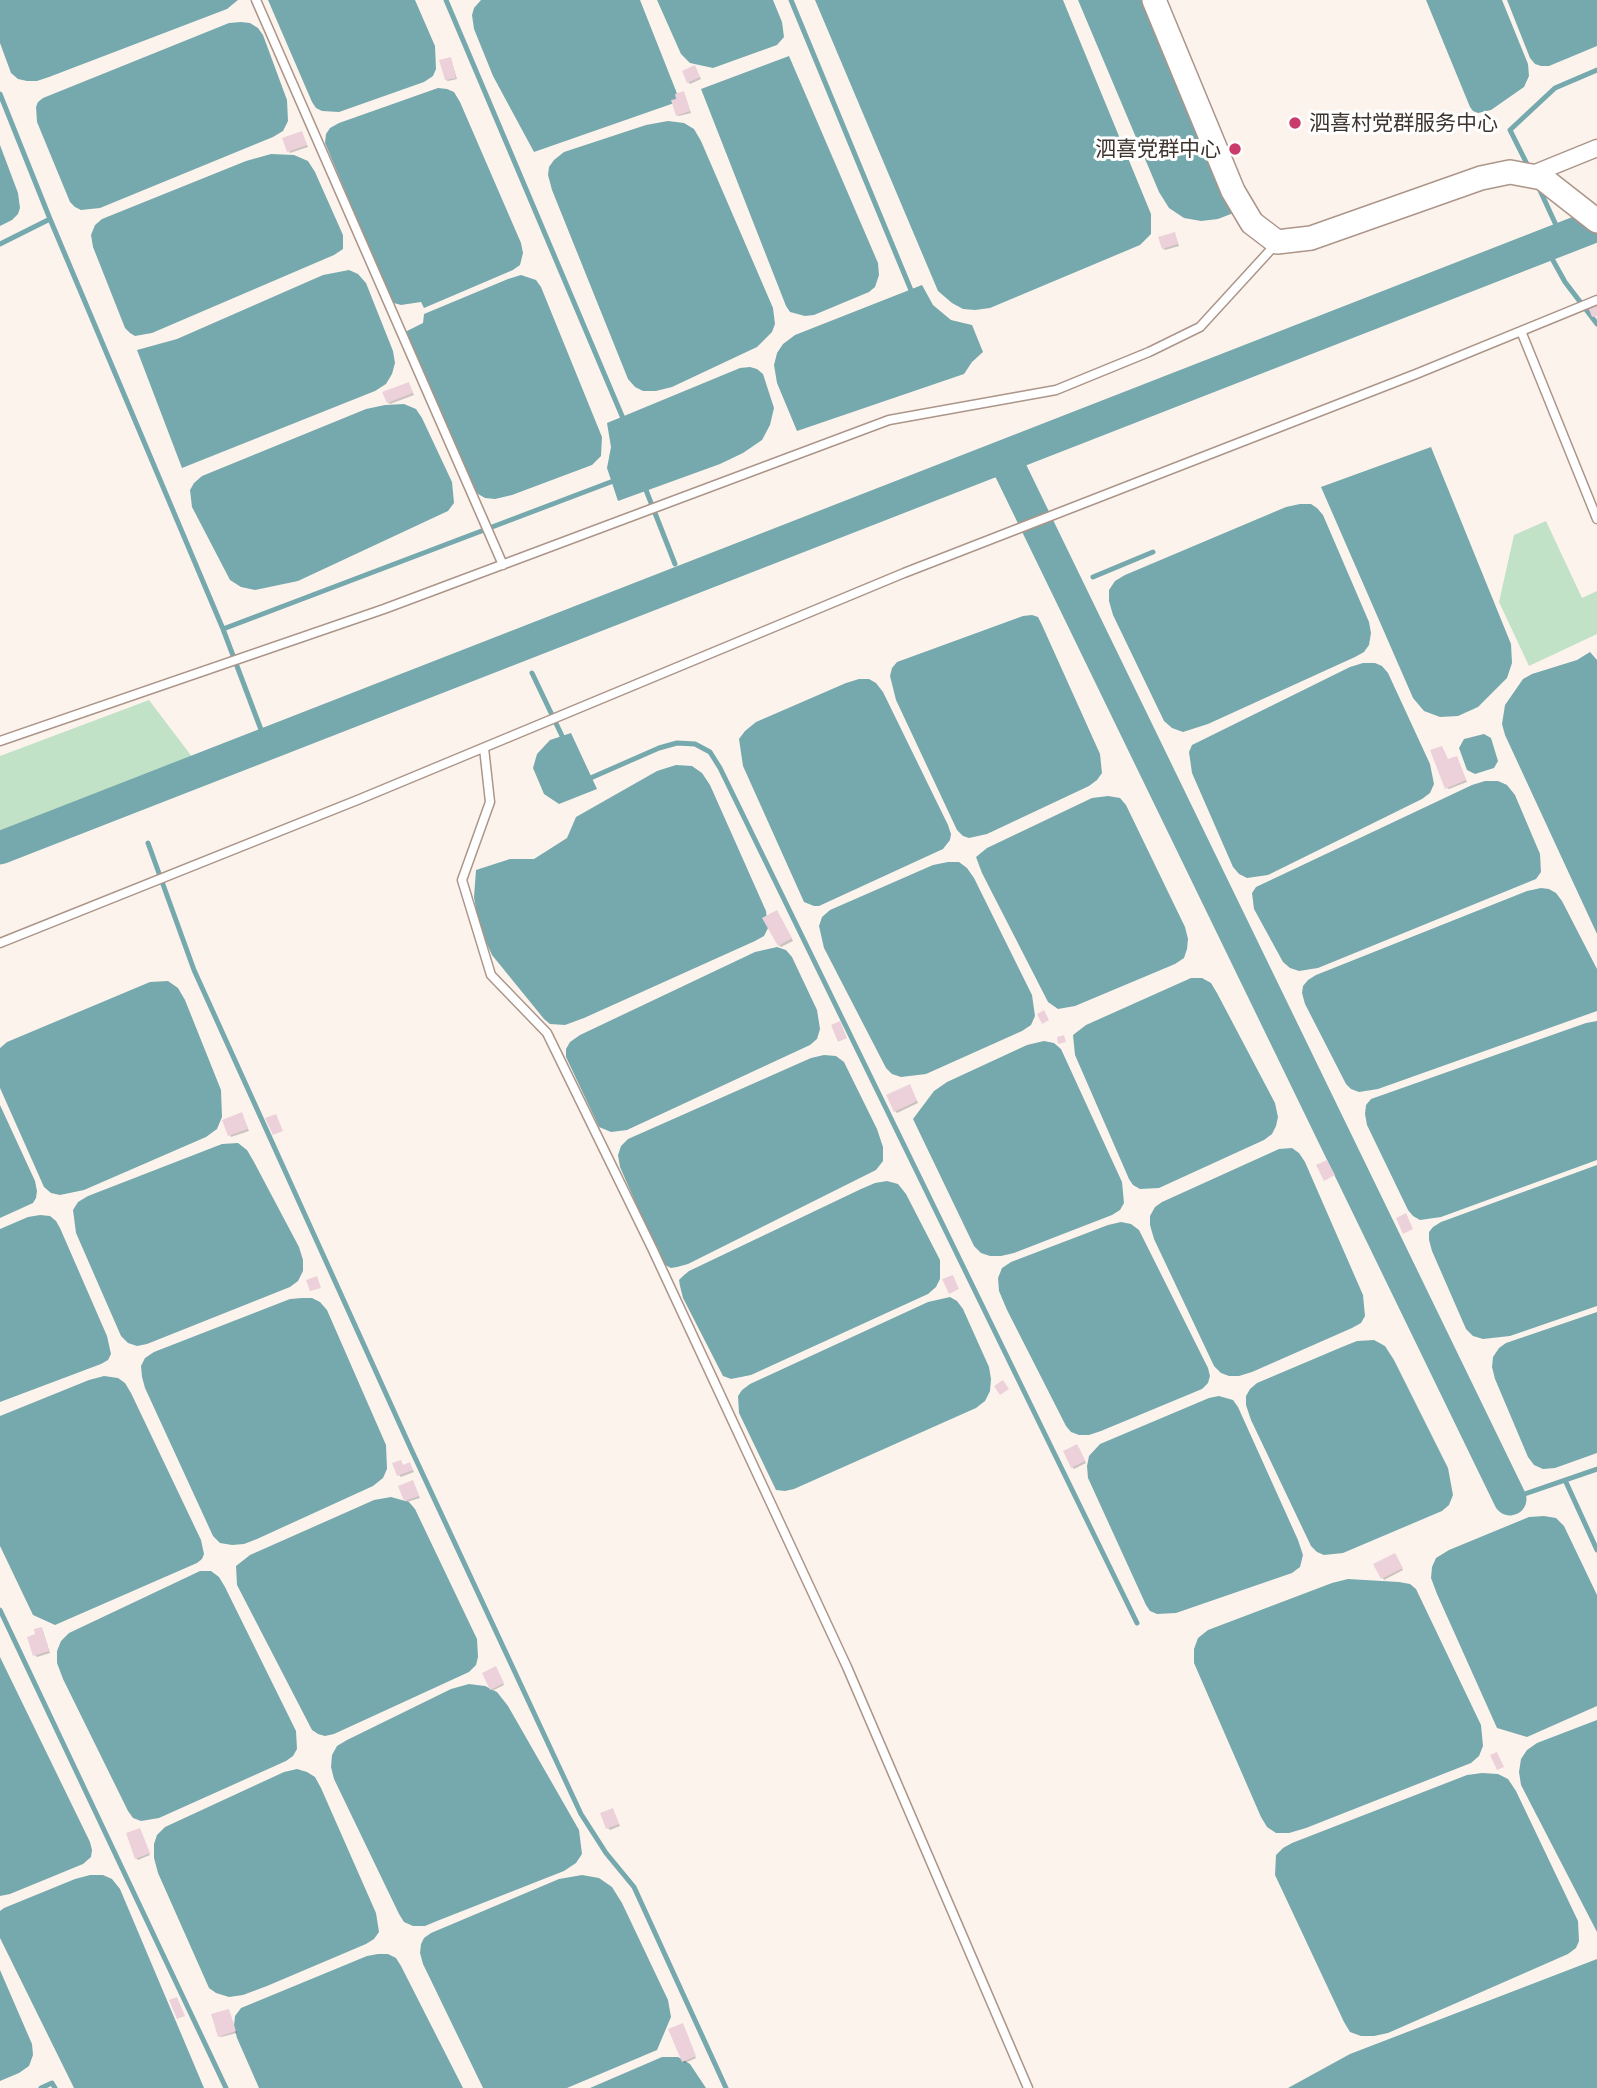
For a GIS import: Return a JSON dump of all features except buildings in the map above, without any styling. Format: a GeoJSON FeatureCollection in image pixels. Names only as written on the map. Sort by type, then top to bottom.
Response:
{"type":"FeatureCollection","features":[{"type":"Feature","properties":{"kind":"street"},"geometry":{"type":"LineString","coordinates":[[1154,0],[1233,191],[1252,223],[1278,242],[1311,238],[1481,178],[1510,172],[1542,178],[1597,221]]}},
{"type":"Feature","properties":{"kind":"street"},"geometry":{"type":"LineString","coordinates":[[1528,176],[1597,148]]}},
{"type":"Feature","properties":{"kind":"lane"},"geometry":{"type":"LineString","coordinates":[[256,0],[503,565]]}},
{"type":"Feature","properties":{"kind":"lane"},"geometry":{"type":"LineString","coordinates":[[0,741],[384,609],[890,420],[1056,390],[1149,352],[1200,327],[1278,242]]}},
{"type":"Feature","properties":{"kind":"lane"},"geometry":{"type":"LineString","coordinates":[[0,943],[360,799],[904,573],[1416,374],[1597,300]]}},
{"type":"Feature","properties":{"kind":"lane"},"geometry":{"type":"LineString","coordinates":[[1521,331],[1597,519]]}},
{"type":"Feature","properties":{"kind":"lane"},"geometry":{"type":"LineString","coordinates":[[484,748],[490,802],[462,880],[491,975],[547,1033],[646,1236],[847,1667],[1028,2088]]}},
{"type":"Feature","properties":{"kind":"green space"},"geometry":{"type":"Polygon","coordinates":[[[1546,521],[1582,598],[1597,591],[1597,634],[1529,666],[1499,602],[1514,535],[1546,521]]]}},
{"type":"Feature","properties":{"kind":"green space"},"geometry":{"type":"Polygon","coordinates":[[[149,700],[196,762],[0,835],[0,756],[149,700]]]}},
{"type":"Feature","properties":{"kind":"water"},"geometry":{"type":"Polygon","coordinates":[[[0,0],[238,0],[227,9],[49,77],[27,81],[18,79],[11,73],[0,43],[0,0]]]}},
{"type":"Feature","properties":{"kind":"water"},"geometry":{"type":"Polygon","coordinates":[[[268,0],[415,0],[435,46],[436,69],[433,76],[424,82],[339,112],[322,111],[312,102],[268,0]]]}},
{"type":"Feature","properties":{"kind":"water"},"geometry":{"type":"Polygon","coordinates":[[[481,0],[640,0],[680,101],[534,152],[493,76],[474,29],[472,15],[481,0]]]}},
{"type":"Feature","properties":{"kind":"water"},"geometry":{"type":"Polygon","coordinates":[[[657,0],[773,0],[782,22],[784,37],[777,45],[713,68],[690,63],[681,54],[657,0]]]}},
{"type":"Feature","properties":{"kind":"water"},"geometry":{"type":"Polygon","coordinates":[[[815,0],[1063,0],[1151,214],[1151,234],[1140,245],[990,308],[963,309],[952,303],[938,291],[815,0]]]}},
{"type":"Feature","properties":{"kind":"water"},"geometry":{"type":"Polygon","coordinates":[[[1078,0],[1144,0],[1236,212],[1218,219],[1201,221],[1184,218],[1169,208],[1159,192],[1078,0]]]}},
{"type":"Feature","properties":{"kind":"water"},"geometry":{"type":"Polygon","coordinates":[[[1426,0],[1502,0],[1528,64],[1529,76],[1524,87],[1491,110],[1478,113],[1473,111],[1426,0]]]}},
{"type":"Feature","properties":{"kind":"water"},"geometry":{"type":"Polygon","coordinates":[[[1507,0],[1597,0],[1597,46],[1549,66],[1535,64],[1530,58],[1507,0]]]}},
{"type":"Feature","properties":{"kind":"water"},"geometry":{"type":"Polygon","coordinates":[[[229,23],[250,23],[263,35],[287,100],[288,121],[283,131],[100,208],[81,210],[75,207],[70,202],[37,122],[38,102],[229,23]]]}},
{"type":"Feature","properties":{"kind":"water"},"geometry":{"type":"Polygon","coordinates":[[[789,56],[878,263],[879,275],[875,287],[869,292],[814,315],[805,316],[790,312],[786,306],[701,89],[789,56]]]}},
{"type":"Feature","properties":{"kind":"water"},"geometry":{"type":"Polygon","coordinates":[[[438,88],[454,92],[460,102],[523,253],[520,265],[513,270],[424,308],[421,302],[401,305],[394,303],[389,296],[325,143],[330,128],[339,123],[438,88]]]}},
{"type":"Feature","properties":{"kind":"water"},"geometry":{"type":"Polygon","coordinates":[[[668,121],[684,123],[694,129],[701,141],[773,308],[775,324],[772,332],[757,347],[672,387],[643,391],[628,379],[548,175],[549,167],[564,152],[646,125],[668,121]]]}},
{"type":"Feature","properties":{"kind":"water"},"geometry":{"type":"Polygon","coordinates":[[[0,145],[18,193],[20,208],[12,220],[0,226],[0,145]]]}},
{"type":"Feature","properties":{"kind":"water"},"geometry":{"type":"Polygon","coordinates":[[[271,154],[294,155],[308,161],[343,235],[343,249],[152,333],[135,336],[130,333],[125,328],[93,247],[91,235],[95,225],[102,219],[246,161],[271,154]]]}},
{"type":"Feature","properties":{"kind":"water"},"geometry":{"type":"Polygon","coordinates":[[[349,270],[358,274],[366,283],[393,351],[395,363],[386,384],[375,391],[182,468],[137,350],[177,339],[323,275],[349,270]]]}},
{"type":"Feature","properties":{"kind":"water"},"geometry":{"type":"Polygon","coordinates":[[[521,275],[536,280],[541,287],[602,437],[601,456],[592,465],[512,495],[485,498],[478,494],[470,483],[403,333],[423,323],[424,314],[521,275]]]}},
{"type":"Feature","properties":{"kind":"water"},"geometry":{"type":"Polygon","coordinates":[[[922,285],[933,305],[951,320],[972,325],[983,352],[964,374],[797,431],[777,383],[774,365],[783,344],[795,335],[922,285]]]}},
{"type":"Feature","properties":{"kind":"water"},"geometry":{"type":"Polygon","coordinates":[[[750,367],[763,374],[774,408],[770,425],[762,440],[720,464],[618,501],[607,468],[611,447],[607,423],[740,368],[750,367]]]}},
{"type":"Feature","properties":{"kind":"water"},"geometry":{"type":"Polygon","coordinates":[[[404,404],[416,409],[422,418],[452,482],[454,503],[448,511],[298,581],[255,590],[241,587],[230,580],[192,507],[190,490],[194,483],[202,476],[366,409],[404,404]]]}},
{"type":"Feature","properties":{"kind":"water"},"geometry":{"type":"Polygon","coordinates":[[[1431,447],[1511,644],[1512,663],[1507,678],[1478,707],[1458,716],[1440,717],[1424,711],[1413,698],[1321,487],[1431,447]]]}},
{"type":"Feature","properties":{"kind":"water"},"geometry":{"type":"Polygon","coordinates":[[[1311,504],[1323,515],[1369,622],[1369,645],[1355,657],[1208,724],[1183,732],[1172,728],[1164,721],[1113,615],[1109,590],[1115,581],[1125,575],[1286,507],[1311,504]]]}},
{"type":"Feature","properties":{"kind":"water"},"geometry":{"type":"Polygon","coordinates":[[[1032,615],[1038,617],[1042,625],[1100,754],[1102,773],[1089,786],[987,834],[969,838],[957,830],[896,700],[890,676],[892,668],[897,662],[1032,615]]]}},
{"type":"Feature","properties":{"kind":"water"},"geometry":{"type":"Polygon","coordinates":[[[1590,652],[1597,660],[1597,934],[1502,724],[1505,705],[1523,679],[1577,660],[1590,652]]]}},
{"type":"Feature","properties":{"kind":"water"},"geometry":{"type":"Polygon","coordinates":[[[1363,663],[1375,663],[1388,673],[1430,764],[1434,784],[1430,793],[1268,875],[1247,878],[1239,874],[1233,867],[1192,773],[1189,752],[1192,745],[1363,663]]]}},
{"type":"Feature","properties":{"kind":"water"},"geometry":{"type":"Polygon","coordinates":[[[859,679],[869,679],[883,692],[948,825],[950,840],[943,849],[814,906],[804,902],[743,766],[739,739],[756,722],[859,679]]]}},
{"type":"Feature","properties":{"kind":"water"},"geometry":{"type":"Polygon","coordinates":[[[571,733],[597,789],[559,804],[544,794],[533,768],[537,754],[550,740],[571,733]]]}},
{"type":"Feature","properties":{"kind":"water"},"geometry":{"type":"Polygon","coordinates":[[[1484,734],[1491,738],[1498,761],[1494,768],[1475,774],[1467,770],[1459,748],[1464,739],[1484,734]]]}},
{"type":"Feature","properties":{"kind":"water"},"geometry":{"type":"Polygon","coordinates":[[[676,765],[692,766],[702,773],[710,785],[766,911],[768,928],[764,936],[755,941],[584,1018],[565,1025],[550,1024],[492,955],[479,927],[474,897],[476,870],[510,859],[534,859],[567,838],[576,817],[657,771],[676,765]]]}},
{"type":"Feature","properties":{"kind":"water"},"geometry":{"type":"Polygon","coordinates":[[[1485,781],[1498,781],[1507,785],[1515,795],[1540,854],[1541,872],[1536,879],[1318,968],[1299,971],[1283,962],[1254,909],[1252,893],[1256,887],[1485,781]]]}},
{"type":"Feature","properties":{"kind":"water"},"geometry":{"type":"Polygon","coordinates":[[[1092,798],[1120,798],[1126,805],[1185,927],[1187,949],[1184,958],[1175,964],[1075,1006],[1058,1009],[1048,1002],[976,857],[987,848],[1092,798]]]}},
{"type":"Feature","properties":{"kind":"water"},"geometry":{"type":"Polygon","coordinates":[[[959,862],[974,878],[1032,995],[1035,1016],[1031,1025],[1022,1031],[926,1074],[901,1077],[886,1068],[824,948],[819,926],[822,917],[830,910],[933,865],[959,862]]]}},
{"type":"Feature","properties":{"kind":"water"},"geometry":{"type":"Polygon","coordinates":[[[1541,888],[1556,893],[1562,901],[1597,969],[1597,1011],[1378,1089],[1359,1092],[1351,1089],[1305,1004],[1302,993],[1308,980],[1527,891],[1541,888]]]}},
{"type":"Feature","properties":{"kind":"water"},"geometry":{"type":"Polygon","coordinates":[[[777,947],[786,950],[792,957],[817,1010],[820,1029],[817,1039],[810,1045],[627,1130],[611,1132],[599,1127],[566,1057],[570,1042],[755,952],[777,947]]]}},
{"type":"Feature","properties":{"kind":"water"},"geometry":{"type":"Polygon","coordinates":[[[1191,978],[1202,978],[1211,983],[1217,993],[1275,1103],[1278,1117],[1276,1126],[1272,1134],[1264,1140],[1159,1188],[1140,1189],[1129,1179],[1075,1055],[1073,1035],[1086,1025],[1191,978]]]}},
{"type":"Feature","properties":{"kind":"water"},"geometry":{"type":"Polygon","coordinates":[[[168,981],[178,988],[185,1000],[221,1090],[222,1117],[217,1129],[206,1137],[84,1190],[60,1195],[51,1193],[44,1187],[0,1088],[0,1048],[7,1042],[150,982],[168,981]]]}},
{"type":"Feature","properties":{"kind":"water"},"geometry":{"type":"Polygon","coordinates":[[[1597,1021],[1597,1160],[1441,1217],[1420,1220],[1413,1216],[1367,1125],[1366,1105],[1371,1099],[1597,1021]]]}},
{"type":"Feature","properties":{"kind":"water"},"geometry":{"type":"Polygon","coordinates":[[[1044,1041],[1054,1043],[1061,1049],[1122,1182],[1124,1203],[1120,1210],[1112,1215],[1014,1253],[990,1256],[981,1253],[974,1246],[913,1119],[934,1091],[947,1082],[1027,1045],[1044,1041]]]}},
{"type":"Feature","properties":{"kind":"water"},"geometry":{"type":"Polygon","coordinates":[[[836,1056],[844,1062],[877,1129],[883,1147],[883,1161],[876,1170],[688,1264],[671,1268],[665,1265],[620,1167],[618,1155],[621,1146],[628,1139],[811,1058],[836,1056]]]}},
{"type":"Feature","properties":{"kind":"water"},"geometry":{"type":"Polygon","coordinates":[[[0,1105],[35,1181],[37,1191],[33,1203],[0,1218],[0,1105]]]}},
{"type":"Feature","properties":{"kind":"water"},"geometry":{"type":"Polygon","coordinates":[[[238,1143],[247,1150],[299,1247],[303,1271],[298,1281],[290,1287],[147,1344],[137,1346],[128,1343],[121,1336],[76,1233],[73,1210],[78,1202],[88,1196],[222,1144],[238,1143]]]}},
{"type":"Feature","properties":{"kind":"water"},"geometry":{"type":"Polygon","coordinates":[[[1292,1148],[1305,1162],[1363,1295],[1365,1316],[1361,1323],[1352,1328],[1252,1372],[1229,1376],[1214,1366],[1154,1239],[1150,1216],[1162,1202],[1279,1149],[1292,1148]]]}},
{"type":"Feature","properties":{"kind":"water"},"geometry":{"type":"Polygon","coordinates":[[[1597,1165],[1597,1306],[1510,1336],[1483,1339],[1473,1336],[1466,1329],[1432,1251],[1429,1232],[1441,1222],[1597,1165]]]}},
{"type":"Feature","properties":{"kind":"water"},"geometry":{"type":"Polygon","coordinates":[[[887,1181],[898,1184],[906,1194],[940,1260],[940,1279],[936,1287],[928,1294],[751,1375],[731,1379],[723,1376],[683,1298],[679,1280],[689,1271],[861,1189],[887,1181]]]}},
{"type":"Feature","properties":{"kind":"water"},"geometry":{"type":"Polygon","coordinates":[[[40,1215],[50,1216],[60,1228],[107,1336],[111,1354],[108,1360],[101,1364],[0,1402],[0,1229],[40,1215]]]}},
{"type":"Feature","properties":{"kind":"water"},"geometry":{"type":"Polygon","coordinates":[[[1121,1222],[1131,1224],[1139,1230],[1210,1376],[1202,1389],[1101,1431],[1079,1435],[1066,1426],[1007,1310],[999,1291],[998,1278],[1002,1268],[1011,1262],[1121,1222]]]}},
{"type":"Feature","properties":{"kind":"water"},"geometry":{"type":"Polygon","coordinates":[[[950,1297],[963,1309],[989,1367],[990,1391],[985,1401],[976,1408],[794,1489],[776,1490],[739,1413],[738,1396],[742,1390],[928,1302],[950,1297]]]}},
{"type":"Feature","properties":{"kind":"water"},"geometry":{"type":"Polygon","coordinates":[[[312,1298],[327,1310],[386,1445],[387,1469],[383,1478],[373,1486],[257,1539],[244,1544],[220,1543],[213,1536],[145,1388],[141,1366],[145,1358],[154,1352],[290,1299],[312,1298]]]}},
{"type":"Feature","properties":{"kind":"water"},"geometry":{"type":"Polygon","coordinates":[[[1597,1312],[1597,1453],[1555,1468],[1543,1469],[1534,1465],[1528,1457],[1495,1379],[1493,1357],[1506,1343],[1597,1312]]]}},
{"type":"Feature","properties":{"kind":"water"},"geometry":{"type":"Polygon","coordinates":[[[1374,1340],[1385,1346],[1394,1360],[1448,1468],[1453,1495],[1449,1505],[1442,1511],[1343,1553],[1324,1555],[1311,1546],[1251,1420],[1246,1396],[1257,1383],[1357,1341],[1374,1340]]]}},
{"type":"Feature","properties":{"kind":"water"},"geometry":{"type":"Polygon","coordinates":[[[104,1376],[118,1378],[131,1393],[201,1540],[204,1554],[197,1563],[55,1625],[33,1615],[0,1546],[0,1416],[104,1376]]]}},
{"type":"Feature","properties":{"kind":"water"},"geometry":{"type":"Polygon","coordinates":[[[1219,1396],[1233,1400],[1238,1407],[1298,1540],[1303,1555],[1300,1567],[1292,1573],[1176,1613],[1157,1614],[1150,1611],[1146,1605],[1088,1478],[1089,1456],[1100,1444],[1219,1396]]]}},
{"type":"Feature","properties":{"kind":"water"},"geometry":{"type":"Polygon","coordinates":[[[391,1497],[409,1502],[415,1509],[477,1639],[476,1665],[469,1672],[334,1734],[318,1734],[312,1730],[237,1585],[236,1566],[250,1555],[374,1500],[391,1497]]]}},
{"type":"Feature","properties":{"kind":"water"},"geometry":{"type":"Polygon","coordinates":[[[1529,1517],[1556,1518],[1564,1526],[1597,1595],[1597,1706],[1527,1737],[1497,1728],[1431,1578],[1436,1558],[1449,1550],[1529,1517]]]}},
{"type":"Feature","properties":{"kind":"water"},"geometry":{"type":"Polygon","coordinates":[[[200,1571],[211,1571],[225,1587],[296,1731],[297,1749],[286,1761],[159,1818],[141,1821],[133,1818],[128,1811],[63,1679],[57,1663],[57,1651],[61,1641],[69,1633],[200,1571]]]}},
{"type":"Feature","properties":{"kind":"water"},"geometry":{"type":"Polygon","coordinates":[[[1348,1579],[1399,1582],[1410,1584],[1416,1589],[1481,1725],[1483,1746],[1479,1756],[1471,1763],[1306,1828],[1289,1833],[1276,1833],[1267,1827],[1261,1817],[1194,1663],[1194,1649],[1198,1638],[1208,1630],[1348,1579]]]}},
{"type":"Feature","properties":{"kind":"water"},"geometry":{"type":"Polygon","coordinates":[[[0,1657],[92,1850],[91,1857],[83,1864],[0,1896],[0,1657]]]}},
{"type":"Feature","properties":{"kind":"water"},"geometry":{"type":"Polygon","coordinates":[[[469,1684],[485,1686],[497,1692],[508,1706],[579,1830],[582,1854],[576,1863],[564,1871],[425,1926],[413,1926],[404,1922],[399,1914],[334,1779],[332,1755],[337,1746],[347,1740],[451,1689],[469,1684]]]}},
{"type":"Feature","properties":{"kind":"water"},"geometry":{"type":"Polygon","coordinates":[[[1597,1720],[1597,1932],[1521,1785],[1519,1772],[1521,1759],[1527,1750],[1537,1743],[1597,1720]]]}},
{"type":"Feature","properties":{"kind":"water"},"geometry":{"type":"Polygon","coordinates":[[[297,1769],[315,1777],[321,1788],[376,1913],[379,1932],[366,1944],[243,1995],[229,1997],[216,1993],[209,1988],[158,1873],[154,1858],[157,1835],[165,1827],[284,1772],[297,1769]]]}},
{"type":"Feature","properties":{"kind":"water"},"geometry":{"type":"Polygon","coordinates":[[[1498,1774],[1508,1779],[1516,1791],[1578,1921],[1579,1941],[1576,1948],[1568,1954],[1388,2033],[1361,2036],[1350,2032],[1275,1875],[1276,1855],[1292,1843],[1467,1775],[1498,1774]]]}},
{"type":"Feature","properties":{"kind":"water"},"geometry":{"type":"Polygon","coordinates":[[[90,1875],[103,1875],[112,1879],[120,1889],[204,2088],[74,2088],[0,1938],[0,1911],[90,1875]]]}},
{"type":"Feature","properties":{"kind":"water"},"geometry":{"type":"Polygon","coordinates":[[[582,1875],[599,1878],[612,1887],[668,2000],[671,2017],[657,2050],[567,2088],[483,2088],[423,1964],[421,1944],[431,1933],[559,1879],[582,1875]]]}},
{"type":"Feature","properties":{"kind":"water"},"geometry":{"type":"Polygon","coordinates":[[[388,1954],[396,1958],[463,2088],[259,2088],[234,2026],[235,2016],[241,2008],[367,1956],[388,1954]]]}},
{"type":"Feature","properties":{"kind":"water"},"geometry":{"type":"Polygon","coordinates":[[[1597,1959],[1597,2088],[1288,2088],[1350,2054],[1597,1959]]]}},
{"type":"Feature","properties":{"kind":"water"},"geometry":{"type":"Polygon","coordinates":[[[0,1970],[32,2044],[33,2055],[29,2066],[0,2081],[0,1970]]]}},
{"type":"Feature","properties":{"kind":"water"},"geometry":{"type":"Polygon","coordinates":[[[662,2057],[678,2057],[690,2064],[706,2088],[590,2088],[662,2057]]]}},
{"type":"Feature","properties":{"kind":"waterway"},"geometry":{"type":"LineString","coordinates":[[446,0],[625,423]]}},
{"type":"Feature","properties":{"kind":"waterway"},"geometry":{"type":"LineString","coordinates":[[791,0],[913,295]]}},
{"type":"Feature","properties":{"kind":"waterway"},"geometry":{"type":"LineString","coordinates":[[1529,168],[1510,130],[1555,88],[1597,70]]}},
{"type":"Feature","properties":{"kind":"waterway"},"geometry":{"type":"LineString","coordinates":[[0,94],[223,629],[263,735]]}},
{"type":"Feature","properties":{"kind":"waterway"},"geometry":{"type":"LineString","coordinates":[[1538,186],[1556,225]]}},
{"type":"Feature","properties":{"kind":"waterway"},"geometry":{"type":"LineString","coordinates":[[0,244],[50,219]]}},
{"type":"Feature","properties":{"kind":"waterway"},"geometry":{"type":"LineString","coordinates":[[0,848],[1597,225]]}},
{"type":"Feature","properties":{"kind":"waterway"},"geometry":{"type":"LineString","coordinates":[[1545,246],[1565,282],[1597,324]]}},
{"type":"Feature","properties":{"kind":"waterway"},"geometry":{"type":"LineString","coordinates":[[1008,465],[1510,1499]]}},
{"type":"Feature","properties":{"kind":"waterway"},"geometry":{"type":"LineString","coordinates":[[223,629],[616,480]]}},
{"type":"Feature","properties":{"kind":"waterway"},"geometry":{"type":"LineString","coordinates":[[644,485],[675,564]]}},
{"type":"Feature","properties":{"kind":"waterway"},"geometry":{"type":"LineString","coordinates":[[1093,577],[1153,552]]}},
{"type":"Feature","properties":{"kind":"waterway"},"geometry":{"type":"LineString","coordinates":[[532,673],[563,738]]}},
{"type":"Feature","properties":{"kind":"waterway"},"geometry":{"type":"LineString","coordinates":[[586,780],[659,748],[677,743],[695,744],[710,752],[1137,1623]]}},
{"type":"Feature","properties":{"kind":"waterway"},"geometry":{"type":"LineString","coordinates":[[148,843],[194,970],[411,1449],[581,1814],[606,1853],[634,1887],[726,2088]]}},
{"type":"Feature","properties":{"kind":"waterway"},"geometry":{"type":"LineString","coordinates":[[1510,1499],[1597,1469]]}},
{"type":"Feature","properties":{"kind":"waterway"},"geometry":{"type":"LineString","coordinates":[[1565,1480],[1597,1550]]}},
{"type":"Feature","properties":{"kind":"waterway"},"geometry":{"type":"LineString","coordinates":[[0,1610],[226,2088]]}},
{"type":"Feature","properties":{"kind":"waterway"},"geometry":{"type":"LineString","coordinates":[[41,2088],[52,2083],[55,2088]]}},
{"type":"Feature","properties":{"kind":"place","name":"泗喜村党群服务中心"},"geometry":{"type":"Point","coordinates":[1295,123]}},
{"type":"Feature","properties":{"kind":"place","name":"泗喜党群中心"},"geometry":{"type":"Point","coordinates":[1235,149]}}]}
